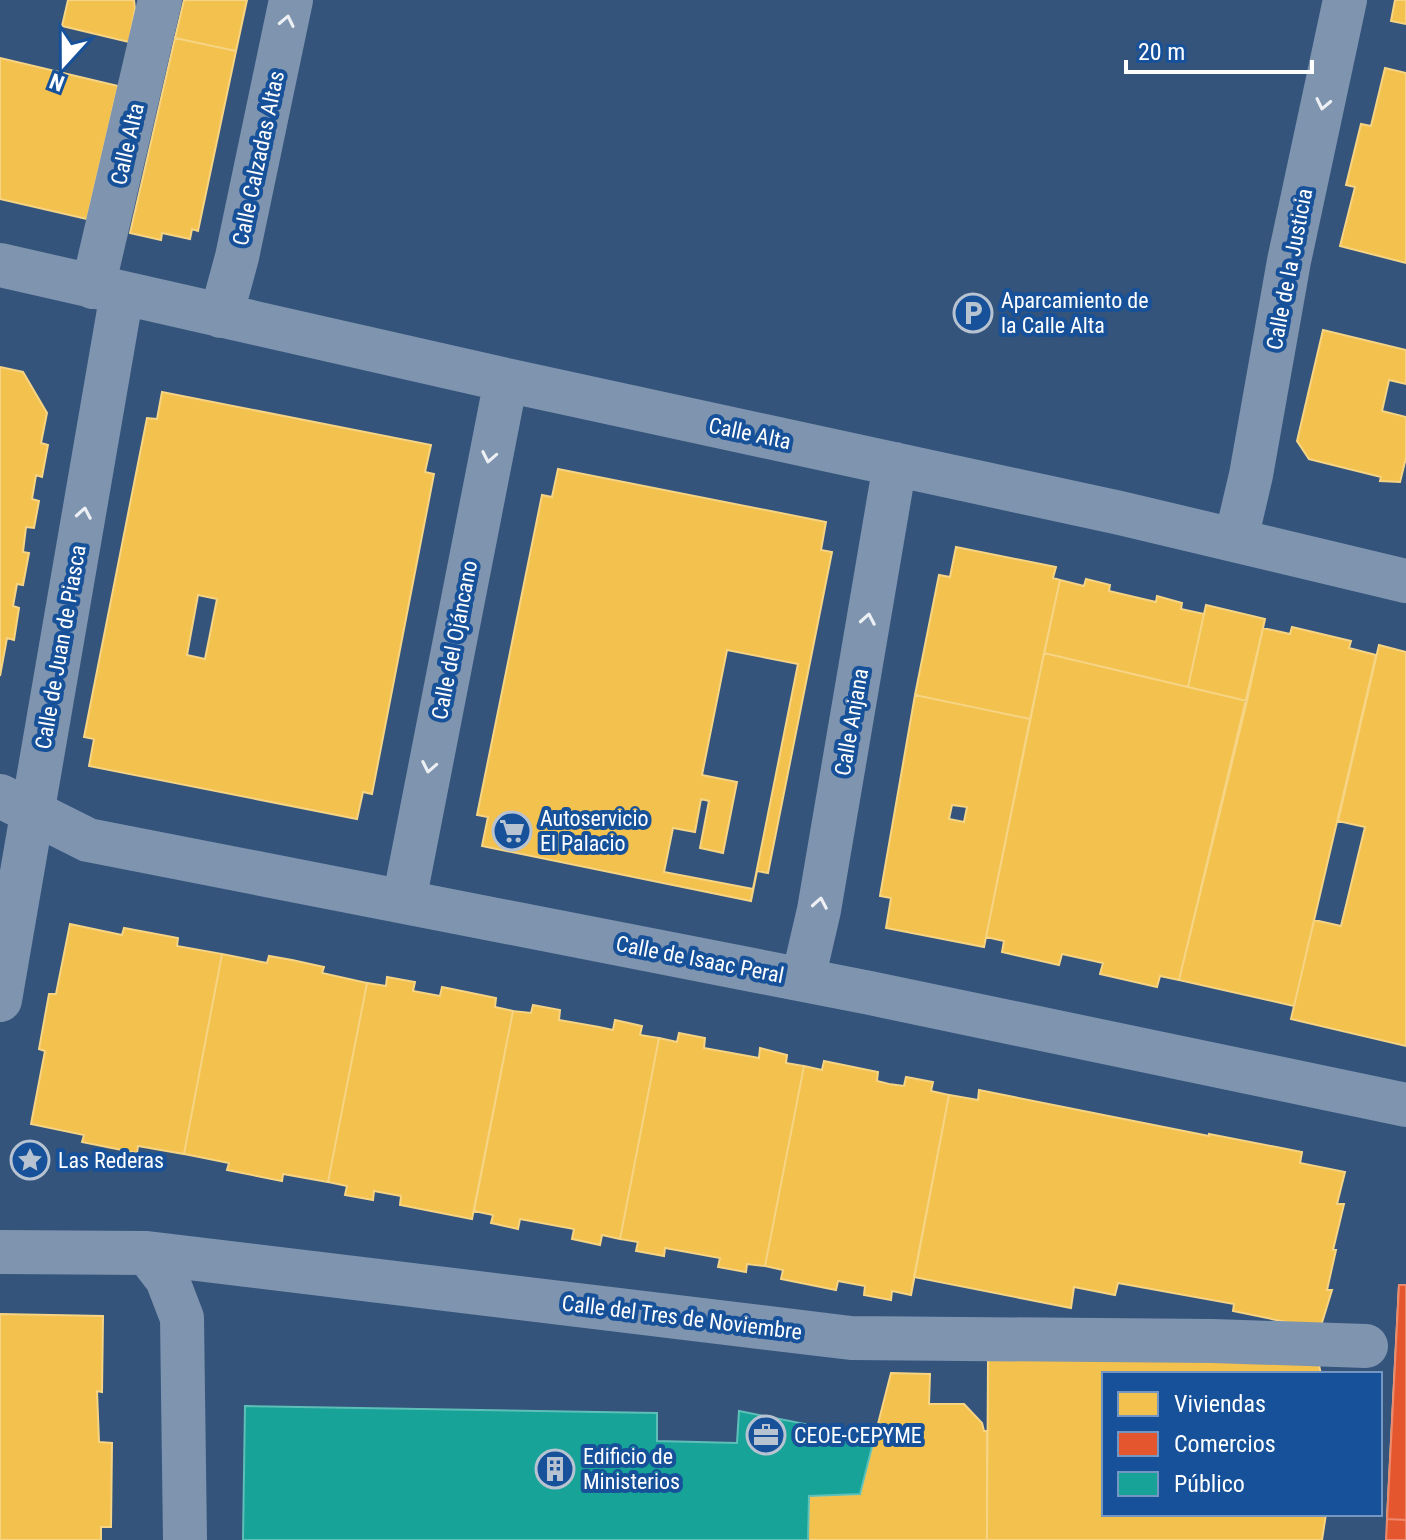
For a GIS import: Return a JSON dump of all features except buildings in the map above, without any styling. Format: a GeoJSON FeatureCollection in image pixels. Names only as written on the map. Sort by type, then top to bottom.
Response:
{"type":"FeatureCollection","features":[{"type":"Feature","properties":{"kind":"street","name":"Calle Alta"},"geometry":{"type":"LineString","coordinates":[[107,290],[160,0]]}},
{"type":"Feature","properties":{"kind":"street","name":"Calle Calzadas Altas"},"geometry":{"type":"LineString","coordinates":[[221,316],[237,257],[291,0]]}},
{"type":"Feature","properties":{"kind":"street","name":"Calle de la Justicia"},"geometry":{"type":"LineString","coordinates":[[1236,539],[1251,475],[1289,261],[1345,0]]}},
{"type":"Feature","properties":{"kind":"street","name":"Calle Alta"},"geometry":{"type":"LineString","coordinates":[[0,265],[506,380],[1236,539],[1406,581]]}},
{"type":"Feature","properties":{"kind":"street","name":"Calle de Juan de Piasca"},"geometry":{"type":"LineString","coordinates":[[0,1000],[23,878],[16,803],[107,290]]}},
{"type":"Feature","properties":{"kind":"street","name":"Calle del Ojáncano"},"geometry":{"type":"LineString","coordinates":[[404,901],[506,380]]}},
{"type":"Feature","properties":{"kind":"street","name":"Calle Anjana"},"geometry":{"type":"LineString","coordinates":[[803,979],[819,910],[895,464]]}},
{"type":"Feature","properties":{"kind":"street","name":"Calle de Isaac Peral"},"geometry":{"type":"LineString","coordinates":[[16,803],[88,840],[803,979],[1406,1105]]}},
{"type":"Feature","properties":{"kind":"street","name":"Calle del Tres de Noviembre"},"geometry":{"type":"LineString","coordinates":[[0,1252],[147,1253],[851,1338],[1213,1341],[1366,1346]]}},
{"type":"Feature","properties":{"kind":"street"},"geometry":{"type":"LineString","coordinates":[[147,1253],[167,1279],[182,1318],[185,1540]]}},
{"type":"Feature","properties":{"kind":"place","name":"Aparcamiento de la Calle Alta"},"geometry":{"type":"Point","coordinates":[973,313]}},
{"type":"Feature","properties":{"kind":"place","name":"Autoservicio El Palacio"},"geometry":{"type":"Point","coordinates":[512,831]}},
{"type":"Feature","properties":{"kind":"place","name":"Las Rederas"},"geometry":{"type":"Point","coordinates":[30,1160]}},
{"type":"Feature","properties":{"kind":"place","name":"CEOE-CEPYME"},"geometry":{"type":"Point","coordinates":[766,1435]}},
{"type":"Feature","properties":{"kind":"place","name":"Edificio de Ministerios"},"geometry":{"type":"Point","coordinates":[555,1469]}}]}
